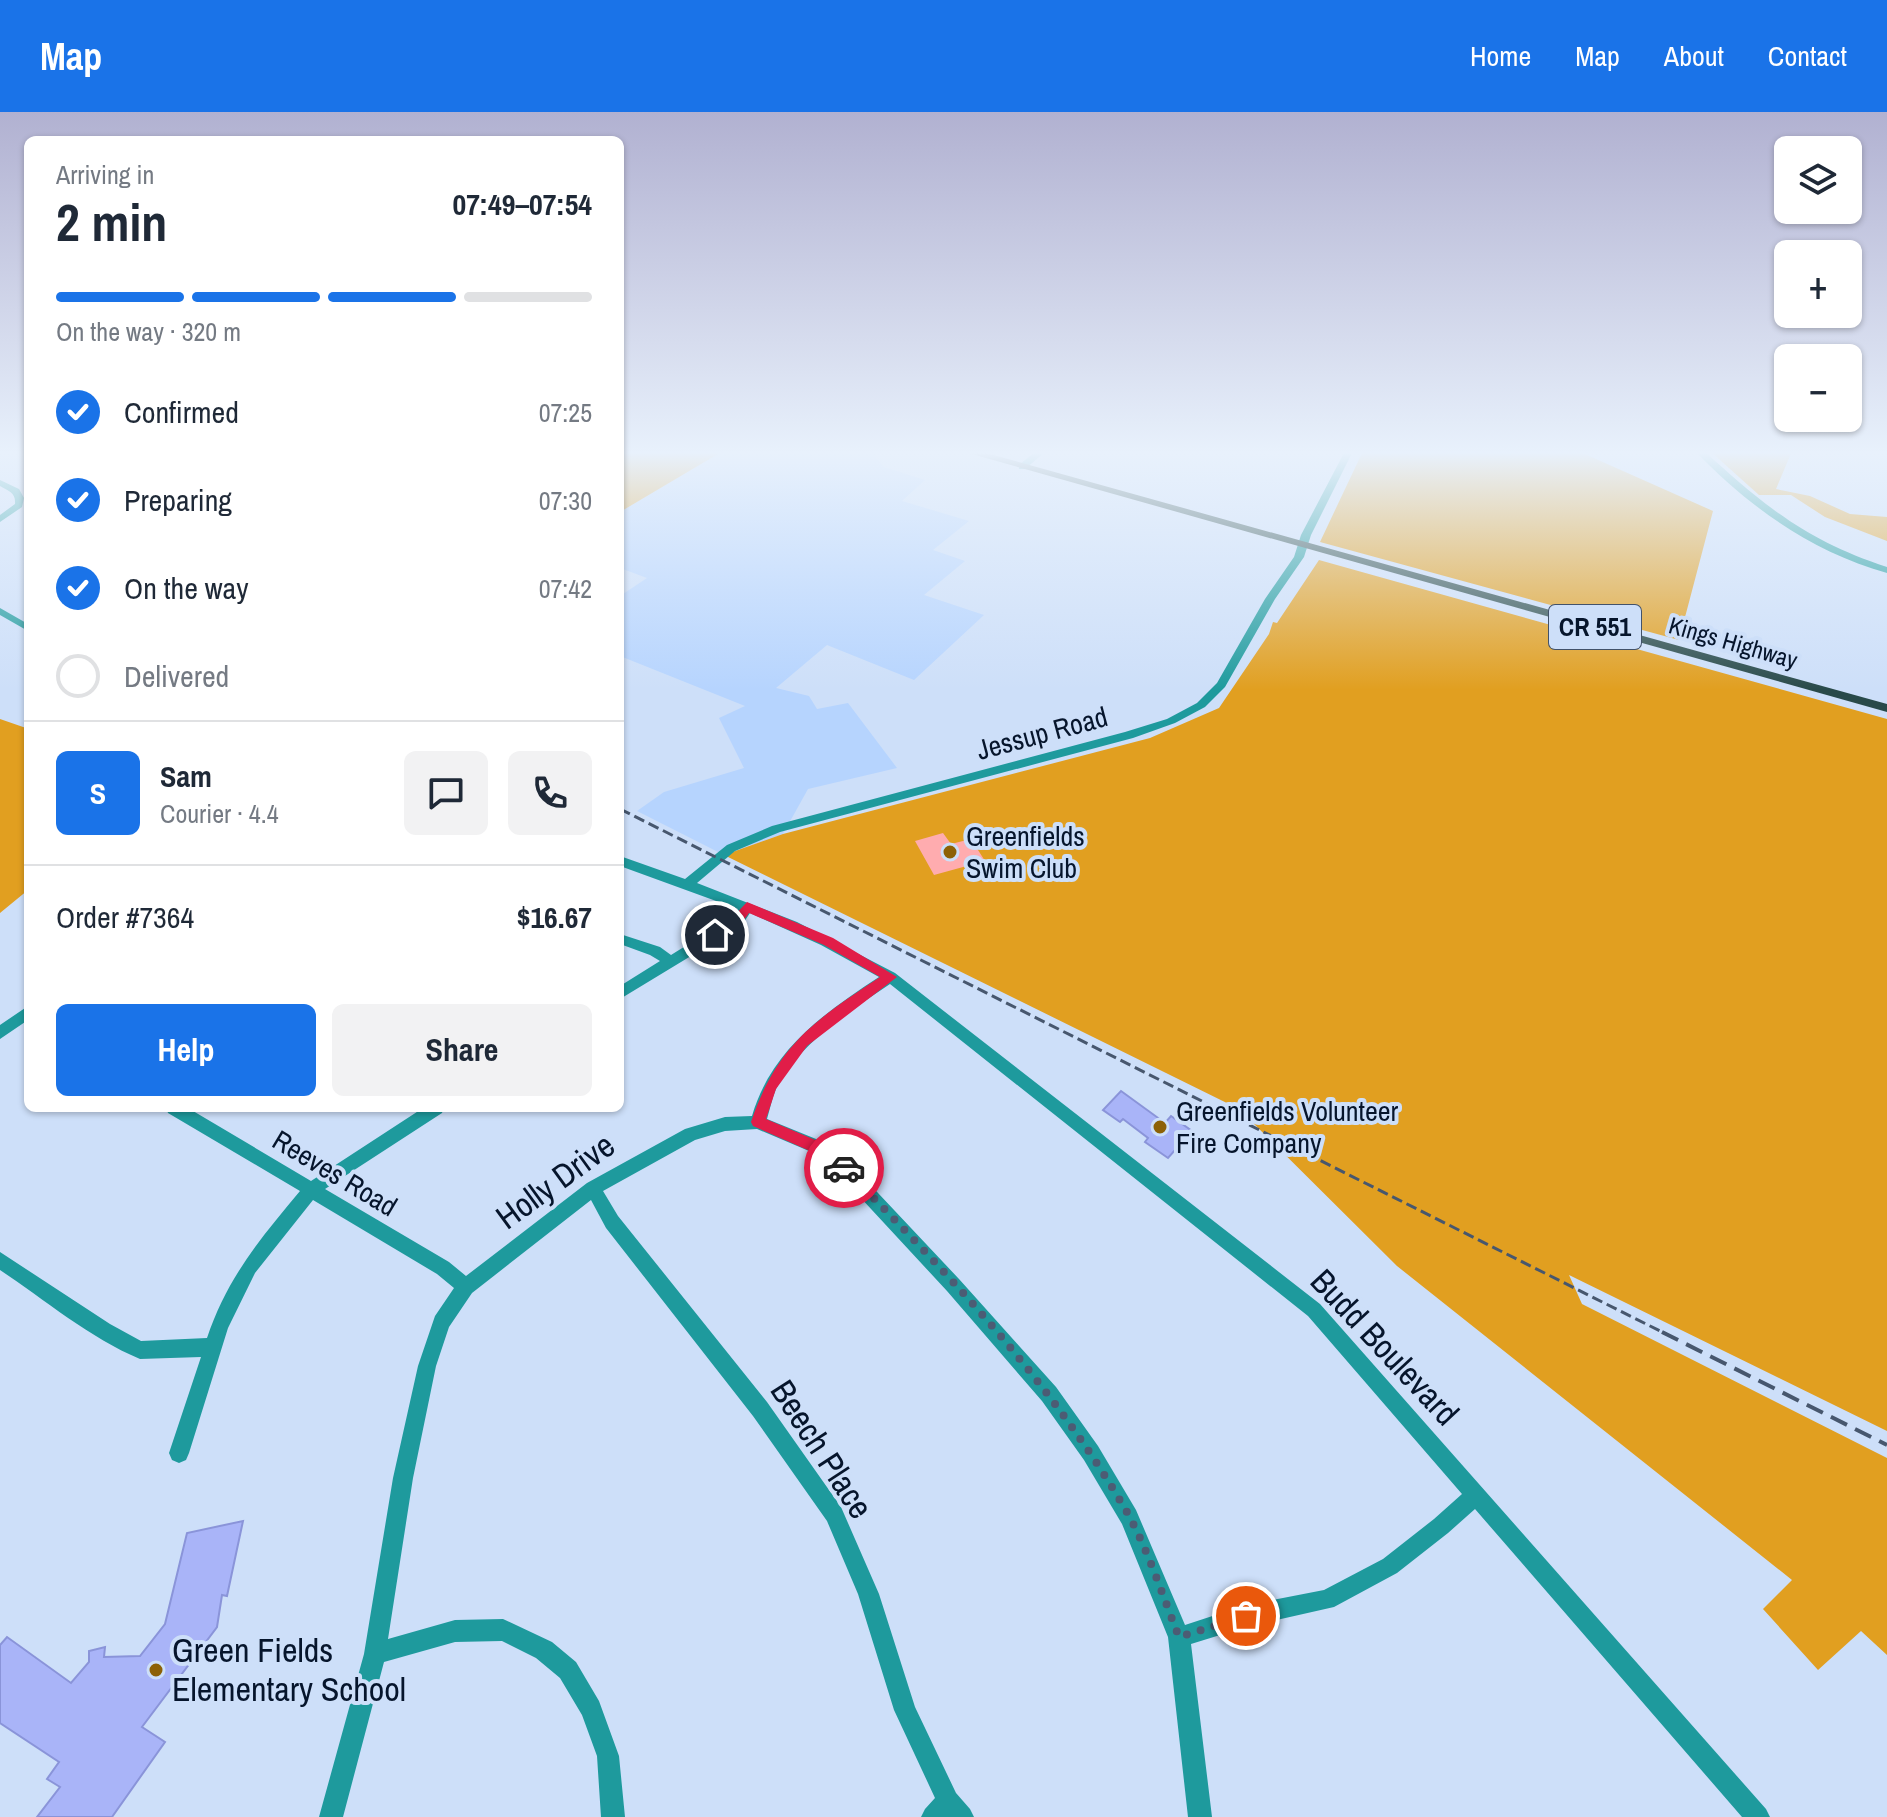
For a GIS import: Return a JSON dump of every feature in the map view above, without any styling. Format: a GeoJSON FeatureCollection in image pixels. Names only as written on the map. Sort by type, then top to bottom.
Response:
{"type":"FeatureCollection","features":[{"type":"Feature","properties":{"kind":"main road","name":"Kings Highway"},"geometry":{"type":"LineString","coordinates":[[1248,531],[1887,708]]}},
{"type":"Feature","properties":{"kind":"street","name":"Jessup Road"},"geometry":{"type":"LineString","coordinates":[[687,884],[731,848],[776,829],[1129,735],[1181,716],[1201,705],[1221,685],[1303,546],[1308,531]]}},
{"type":"Feature","properties":{"kind":"street"},"geometry":{"type":"LineString","coordinates":[[1793,531],[1837,554],[1887,570]]}},
{"type":"Feature","properties":{"kind":"street"},"geometry":{"type":"LineString","coordinates":[[0,611],[24,626]]}},
{"type":"Feature","properties":{"kind":"street"},"geometry":{"type":"LineString","coordinates":[[624,862],[687,884]]}},
{"type":"Feature","properties":{"kind":"street","name":"Budd Boulevard"},"geometry":{"type":"LineString","coordinates":[[687,884],[828,942],[890,977],[1314,1310],[1758,1817]]}},
{"type":"Feature","properties":{"kind":"street"},"geometry":{"type":"LineString","coordinates":[[624,991],[737,921],[747,907]]}},
{"type":"Feature","properties":{"kind":"street"},"geometry":{"type":"LineString","coordinates":[[624,940],[655,951],[672,962]]}},
{"type":"Feature","properties":{"kind":"street"},"geometry":{"type":"LineString","coordinates":[[758,1122],[770,1087],[802,1042],[890,977]]}},
{"type":"Feature","properties":{"kind":"street"},"geometry":{"type":"LineString","coordinates":[[0,1033],[24,1018]]}},
{"type":"Feature","properties":{"kind":"street","name":"Reeves Road"},"geometry":{"type":"LineString","coordinates":[[181,1112],[443,1268],[466,1287]]}},
{"type":"Feature","properties":{"kind":"street"},"geometry":{"type":"LineString","coordinates":[[179,1453],[220,1326],[249,1267],[312,1189],[430,1112]]}},
{"type":"Feature","properties":{"kind":"street","name":"Holly Drive"},"geometry":{"type":"LineString","coordinates":[[331,1817],[375,1654],[403,1478],[427,1366],[441,1322],[466,1287],[593,1188],[691,1134],[725,1124],[758,1122],[815,1146],[840,1164],[1049,1394],[1091,1453],[1129,1517],[1179,1637],[1200,1817]]}},
{"type":"Feature","properties":{"kind":"street","name":"Beech Place"},"geometry":{"type":"LineString","coordinates":[[593,1188],[612,1222],[760,1409],[834,1514],[868,1594],[905,1710],[948,1812]]}},
{"type":"Feature","properties":{"kind":"street"},"geometry":{"type":"LineString","coordinates":[[0,1260],[104,1330],[140,1350],[215,1347]]}},
{"type":"Feature","properties":{"kind":"street"},"geometry":{"type":"LineString","coordinates":[[1179,1637],[1246,1616],[1327,1600],[1390,1566],[1476,1494]]}},
{"type":"Feature","properties":{"kind":"street"},"geometry":{"type":"LineString","coordinates":[[375,1654],[455,1631],[503,1630],[544,1650],[568,1670],[591,1709],[608,1756],[613,1817]]}},
{"type":"Feature","properties":{"kind":"shaded area"},"geometry":{"type":"Polygon","coordinates":[[[624,531],[957,531],[933,550],[965,561],[924,595],[984,615],[914,680],[827,645],[776,688],[809,696],[817,709],[848,703],[897,768],[808,789],[783,834],[724,855],[637,811],[664,792],[744,768],[719,718],[745,706],[624,658],[624,593],[647,578],[624,569],[624,531]]]}},
{"type":"Feature","properties":{"kind":"shaded area"},"geometry":{"type":"Polygon","coordinates":[[[1325,531],[1708,531],[1679,640],[1320,542],[1325,531]]]}},
{"type":"Feature","properties":{"kind":"shaded area"},"geometry":{"type":"Polygon","coordinates":[[[1860,531],[1887,531],[1887,541],[1860,531]]]}},
{"type":"Feature","properties":{"kind":"shaded area"},"geometry":{"type":"Polygon","coordinates":[[[1319,560],[1887,719],[1887,1431],[1569,1275],[1582,1304],[1887,1458],[1887,1655],[1861,1631],[1818,1670],[1763,1609],[1792,1580],[1397,1266],[1239,1109],[724,855],[783,834],[1150,738],[1219,708],[1269,634],[1273,622],[1277,623],[1319,560]]]}},
{"type":"Feature","properties":{"kind":"shaded area"},"geometry":{"type":"Polygon","coordinates":[[[0,719],[24,727],[24,893],[0,913],[0,719]]]}},
{"type":"Feature","properties":{"kind":"shaded area","name":"Greenfields Swim Club"},"geometry":{"type":"Polygon","coordinates":[[[943,833],[951,844],[971,839],[985,861],[934,875],[915,841],[943,833]]]}},
{"type":"Feature","properties":{"kind":"building","name":"Greenfields Volunteer Fire Company"},"geometry":{"type":"Polygon","coordinates":[[[1121,1091],[1165,1123],[1171,1116],[1192,1131],[1168,1158],[1145,1142],[1148,1138],[1123,1119],[1120,1122],[1103,1110],[1121,1091]]]}},
{"type":"Feature","properties":{"kind":"building","name":"Green Fields Elementary School"},"geometry":{"type":"Polygon","coordinates":[[[243,1521],[227,1596],[222,1595],[217,1627],[142,1727],[165,1742],[112,1817],[37,1817],[60,1787],[47,1779],[59,1762],[0,1723],[0,1645],[7,1637],[71,1683],[89,1662],[89,1651],[105,1647],[104,1657],[140,1656],[165,1624],[187,1533],[243,1521]]]}},
{"type":"Feature","properties":{"kind":"railway"},"geometry":{"type":"LineString","coordinates":[[624,811],[1666,1334]]}},
{"type":"Feature","properties":{"kind":"railway"},"geometry":{"type":"LineString","coordinates":[[1662,1332],[1887,1445]]}},
{"type":"Feature","properties":{"kind":"way so far"},"geometry":{"type":"LineString","coordinates":[[844,1168],[1049,1394],[1091,1453],[1129,1517],[1179,1637],[1246,1616]]}},
{"type":"Feature","properties":{"kind":"place","name":"Greenfields Swim Club"},"geometry":{"type":"Point","coordinates":[950,852]}},
{"type":"Feature","properties":{"kind":"place","name":"Greenfields Volunteer Fire Company"},"geometry":{"type":"Point","coordinates":[1160,1127]}},
{"type":"Feature","properties":{"kind":"place","name":"Green Fields Elementary School"},"geometry":{"type":"Point","coordinates":[156,1670]}},
{"type":"Feature","properties":{"kind":"route"},"geometry":{"type":"LineString","coordinates":[[715,935],[737,921],[747,907],[828,942],[890,977],[802,1042],[770,1087],[758,1122],[815,1146],[844,1168]]}}]}
